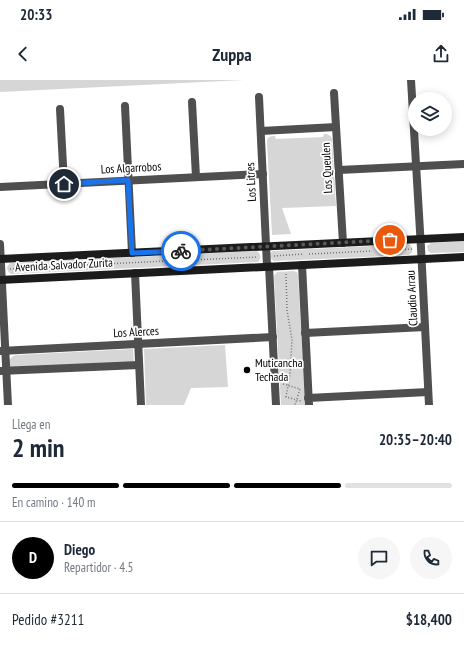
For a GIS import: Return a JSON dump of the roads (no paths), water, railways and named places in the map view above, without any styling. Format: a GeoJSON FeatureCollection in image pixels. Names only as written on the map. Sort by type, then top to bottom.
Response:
{"type":"FeatureCollection","features":[{"type":"Feature","properties":{"kind":"main road","name":"Avenida Salvador Zurita"},"geometry":{"type":"LineString","coordinates":[[0,259],[464,237]]}},
{"type":"Feature","properties":{"kind":"main road","name":"Avenida Salvador Zurita"},"geometry":{"type":"LineString","coordinates":[[1,280],[268,266],[304,259],[422,259],[464,257]]}},
{"type":"Feature","properties":{"kind":"street","name":"Claudio Arrau"},"geometry":{"type":"LineString","coordinates":[[411,80],[417,166],[429,405]]}},
{"type":"Feature","properties":{"kind":"street","name":"Los Queulen"},"geometry":{"type":"LineString","coordinates":[[334,93],[343,243]]}},
{"type":"Feature","properties":{"kind":"street","name":"Los Litres"},"geometry":{"type":"LineString","coordinates":[[259,97],[266,246],[273,337],[276,405]]}},
{"type":"Feature","properties":{"kind":"street"},"geometry":{"type":"LineString","coordinates":[[192,102],[196,177]]}},
{"type":"Feature","properties":{"kind":"street"},"geometry":{"type":"LineString","coordinates":[[125,106],[132,253]]}},
{"type":"Feature","properties":{"kind":"street"},"geometry":{"type":"LineString","coordinates":[[60,109],[64,184]]}},
{"type":"Feature","properties":{"kind":"street"},"geometry":{"type":"LineString","coordinates":[[261,131],[336,127]]}},
{"type":"Feature","properties":{"kind":"street"},"geometry":{"type":"LineString","coordinates":[[339,170],[464,164]]}},
{"type":"Feature","properties":{"kind":"street","name":"Los Algarrobos"},"geometry":{"type":"LineString","coordinates":[[0,187],[263,174]]}},
{"type":"Feature","properties":{"kind":"street"},"geometry":{"type":"LineString","coordinates":[[0,244],[3,371],[8,405]]}},
{"type":"Feature","properties":{"kind":"street"},"geometry":{"type":"LineString","coordinates":[[304,259],[308,402],[428,392]]}},
{"type":"Feature","properties":{"kind":"street"},"geometry":{"type":"LineString","coordinates":[[135,273],[141,405]]}},
{"type":"Feature","properties":{"kind":"street"},"geometry":{"type":"LineString","coordinates":[[305,333],[425,327]]}},
{"type":"Feature","properties":{"kind":"street","name":"Los Alerces"},"geometry":{"type":"LineString","coordinates":[[3,351],[273,337]]}},
{"type":"Feature","properties":{"kind":"street"},"geometry":{"type":"LineString","coordinates":[[3,371],[139,365]]}},
{"type":"Feature","properties":{"kind":"place","name":"Muticancha Techada"},"geometry":{"type":"Point","coordinates":[247,370]}}]}
